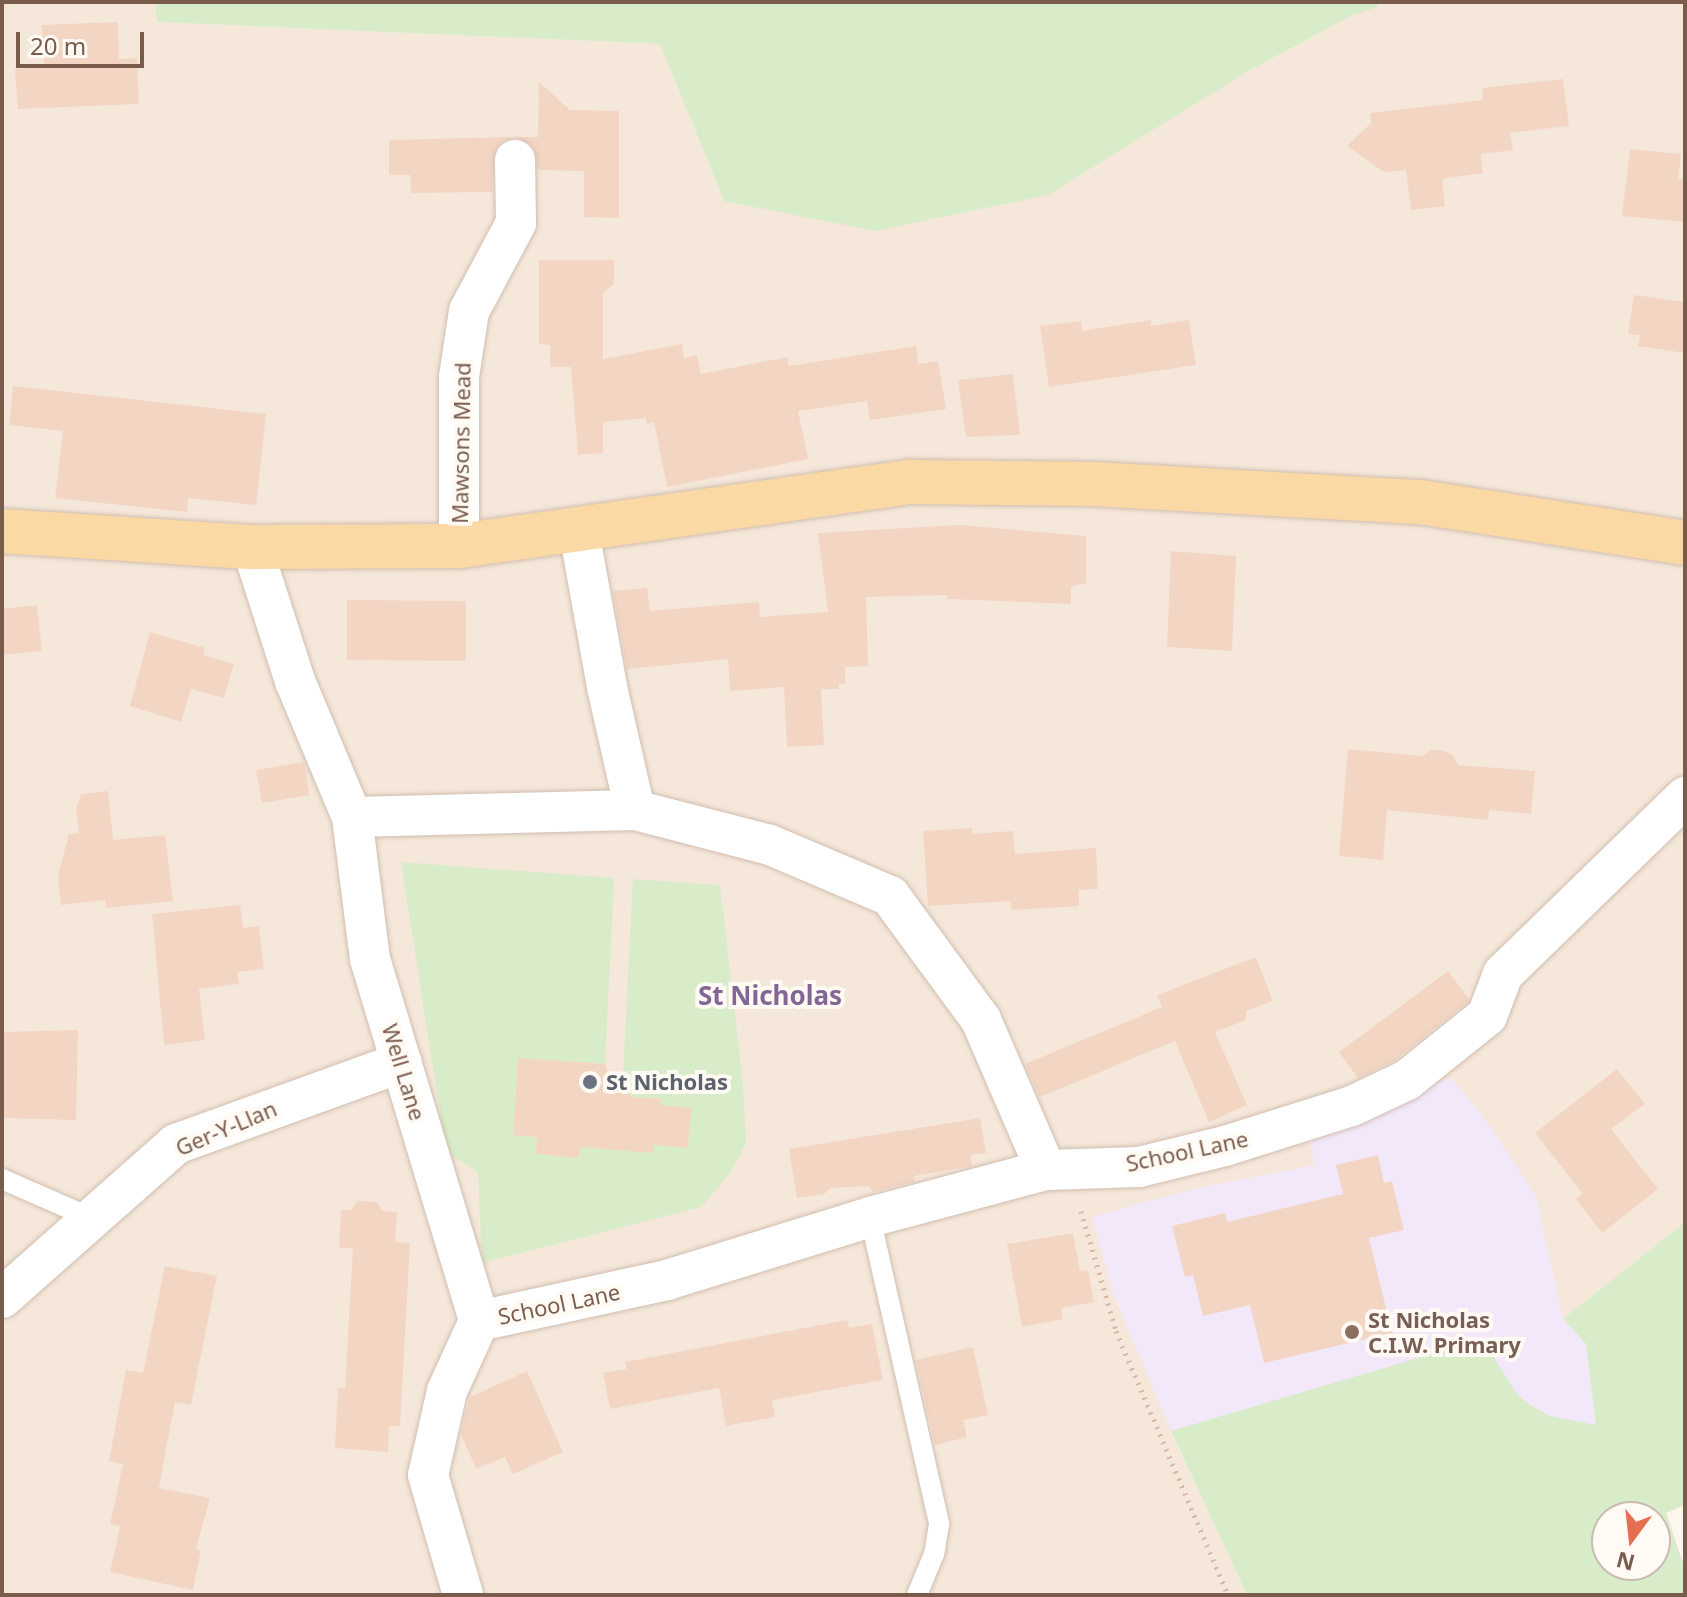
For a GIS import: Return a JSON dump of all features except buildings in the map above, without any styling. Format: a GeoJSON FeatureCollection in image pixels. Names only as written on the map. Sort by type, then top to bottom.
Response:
{"type":"FeatureCollection","features":[{"type":"Feature","properties":{"kind":"main road"},"geometry":{"type":"LineString","coordinates":[[2,531],[252,547],[459,546],[910,482],[1078,483],[1421,502],[1685,543]]}},
{"type":"Feature","properties":{"kind":"street","name":"Mawsons Mead"},"geometry":{"type":"LineString","coordinates":[[459,546],[459,377],[469,311],[516,223],[515,160]]}},
{"type":"Feature","properties":{"kind":"street"},"geometry":{"type":"LineString","coordinates":[[579,531],[607,687],[635,810]]}},
{"type":"Feature","properties":{"kind":"street","name":"Well Lane"},"geometry":{"type":"LineString","coordinates":[[252,547],[295,681],[352,817],[370,959],[479,1321]]}},
{"type":"Feature","properties":{"kind":"street","name":"School Lane"},"geometry":{"type":"LineString","coordinates":[[479,1321],[667,1280],[870,1217],[1058,1168],[1139,1167],[1225,1146],[1352,1106],[1407,1080],[1487,1016],[1503,974],[1685,797]]}},
{"type":"Feature","properties":{"kind":"street"},"geometry":{"type":"LineString","coordinates":[[352,817],[635,810],[770,845],[890,896],[981,1020],[1058,1168]]}},
{"type":"Feature","properties":{"kind":"street","name":"Ger-Y-Llan"},"geometry":{"type":"LineString","coordinates":[[2,1298],[176,1144],[402,1062]]}},
{"type":"Feature","properties":{"kind":"street"},"geometry":{"type":"LineString","coordinates":[[463,1595],[428,1475],[447,1391],[479,1321]]}},
{"type":"Feature","properties":{"kind":"lane"},"geometry":{"type":"LineString","coordinates":[[2,1179],[91,1218]]}},
{"type":"Feature","properties":{"kind":"lane"},"geometry":{"type":"LineString","coordinates":[[870,1217],[939,1524],[934,1554],[917,1595]]}},
{"type":"Feature","properties":{"kind":"path"},"geometry":{"type":"LineString","coordinates":[[1058,1168],[1116,1331],[1228,1595]]}},
{"type":"Feature","properties":{"kind":"shaded area"},"geometry":{"type":"Polygon","coordinates":[[[2,2],[155,2],[157,22],[660,44],[724,201],[1245,73],[1351,16],[1376,7],[1379,2],[1685,2],[1685,1222],[1563,1319],[1171,1432],[1247,1595],[2,1595],[2,2]]]}},
{"type":"Feature","properties":{"kind":"shaded area","name":"St Nicholas C.I.W. Primary"},"geometry":{"type":"Polygon","coordinates":[[[1451,1077],[1490,1126],[1536,1196],[1563,1319],[1586,1344],[1593,1380],[1660,1501],[1591,1501],[1591,1581],[1671,1581],[1671,1527],[1685,1569],[1685,1595],[1247,1595],[1171,1431],[1113,1293],[1092,1217],[1190,1190],[1315,1165],[1309,1140],[1451,1077]]]}},
{"type":"Feature","properties":{"kind":"green space"},"geometry":{"type":"Polygon","coordinates":[[[155,2],[1379,2],[1377,7],[1351,16],[1245,73],[1048,195],[875,231],[724,201],[660,44],[157,22],[155,2]]]}},
{"type":"Feature","properties":{"kind":"green space"},"geometry":{"type":"Polygon","coordinates":[[[401,862],[614,878],[605,1064],[518,1058],[513,1135],[537,1137],[536,1154],[579,1158],[580,1147],[653,1152],[653,1145],[688,1148],[691,1108],[660,1105],[661,1099],[630,1097],[631,1074],[623,1073],[633,879],[720,885],[743,1084],[746,1144],[728,1176],[701,1207],[482,1263],[478,1172],[446,1152],[401,862]]]}},
{"type":"Feature","properties":{"kind":"green space"},"geometry":{"type":"Polygon","coordinates":[[[1685,1222],[1685,1505],[1671,1511],[1671,1501],[1591,1501],[1591,1581],[1671,1581],[1671,1528],[1685,1569],[1685,1595],[1247,1595],[1171,1431],[1482,1339],[1517,1394],[1532,1406],[1550,1416],[1596,1425],[1586,1344],[1563,1319],[1685,1222]]]}},
{"type":"Feature","properties":{"kind":"place","name":"St Nicholas"},"geometry":{"type":"Point","coordinates":[590,1082]}},
{"type":"Feature","properties":{"kind":"place","name":"St Nicholas C.I.W. Primary"},"geometry":{"type":"Point","coordinates":[1352,1332]}},
{"type":"Feature","properties":{"kind":"district","name":"St Nicholas"},"geometry":{"type":"Point","coordinates":[770,996]}}]}
